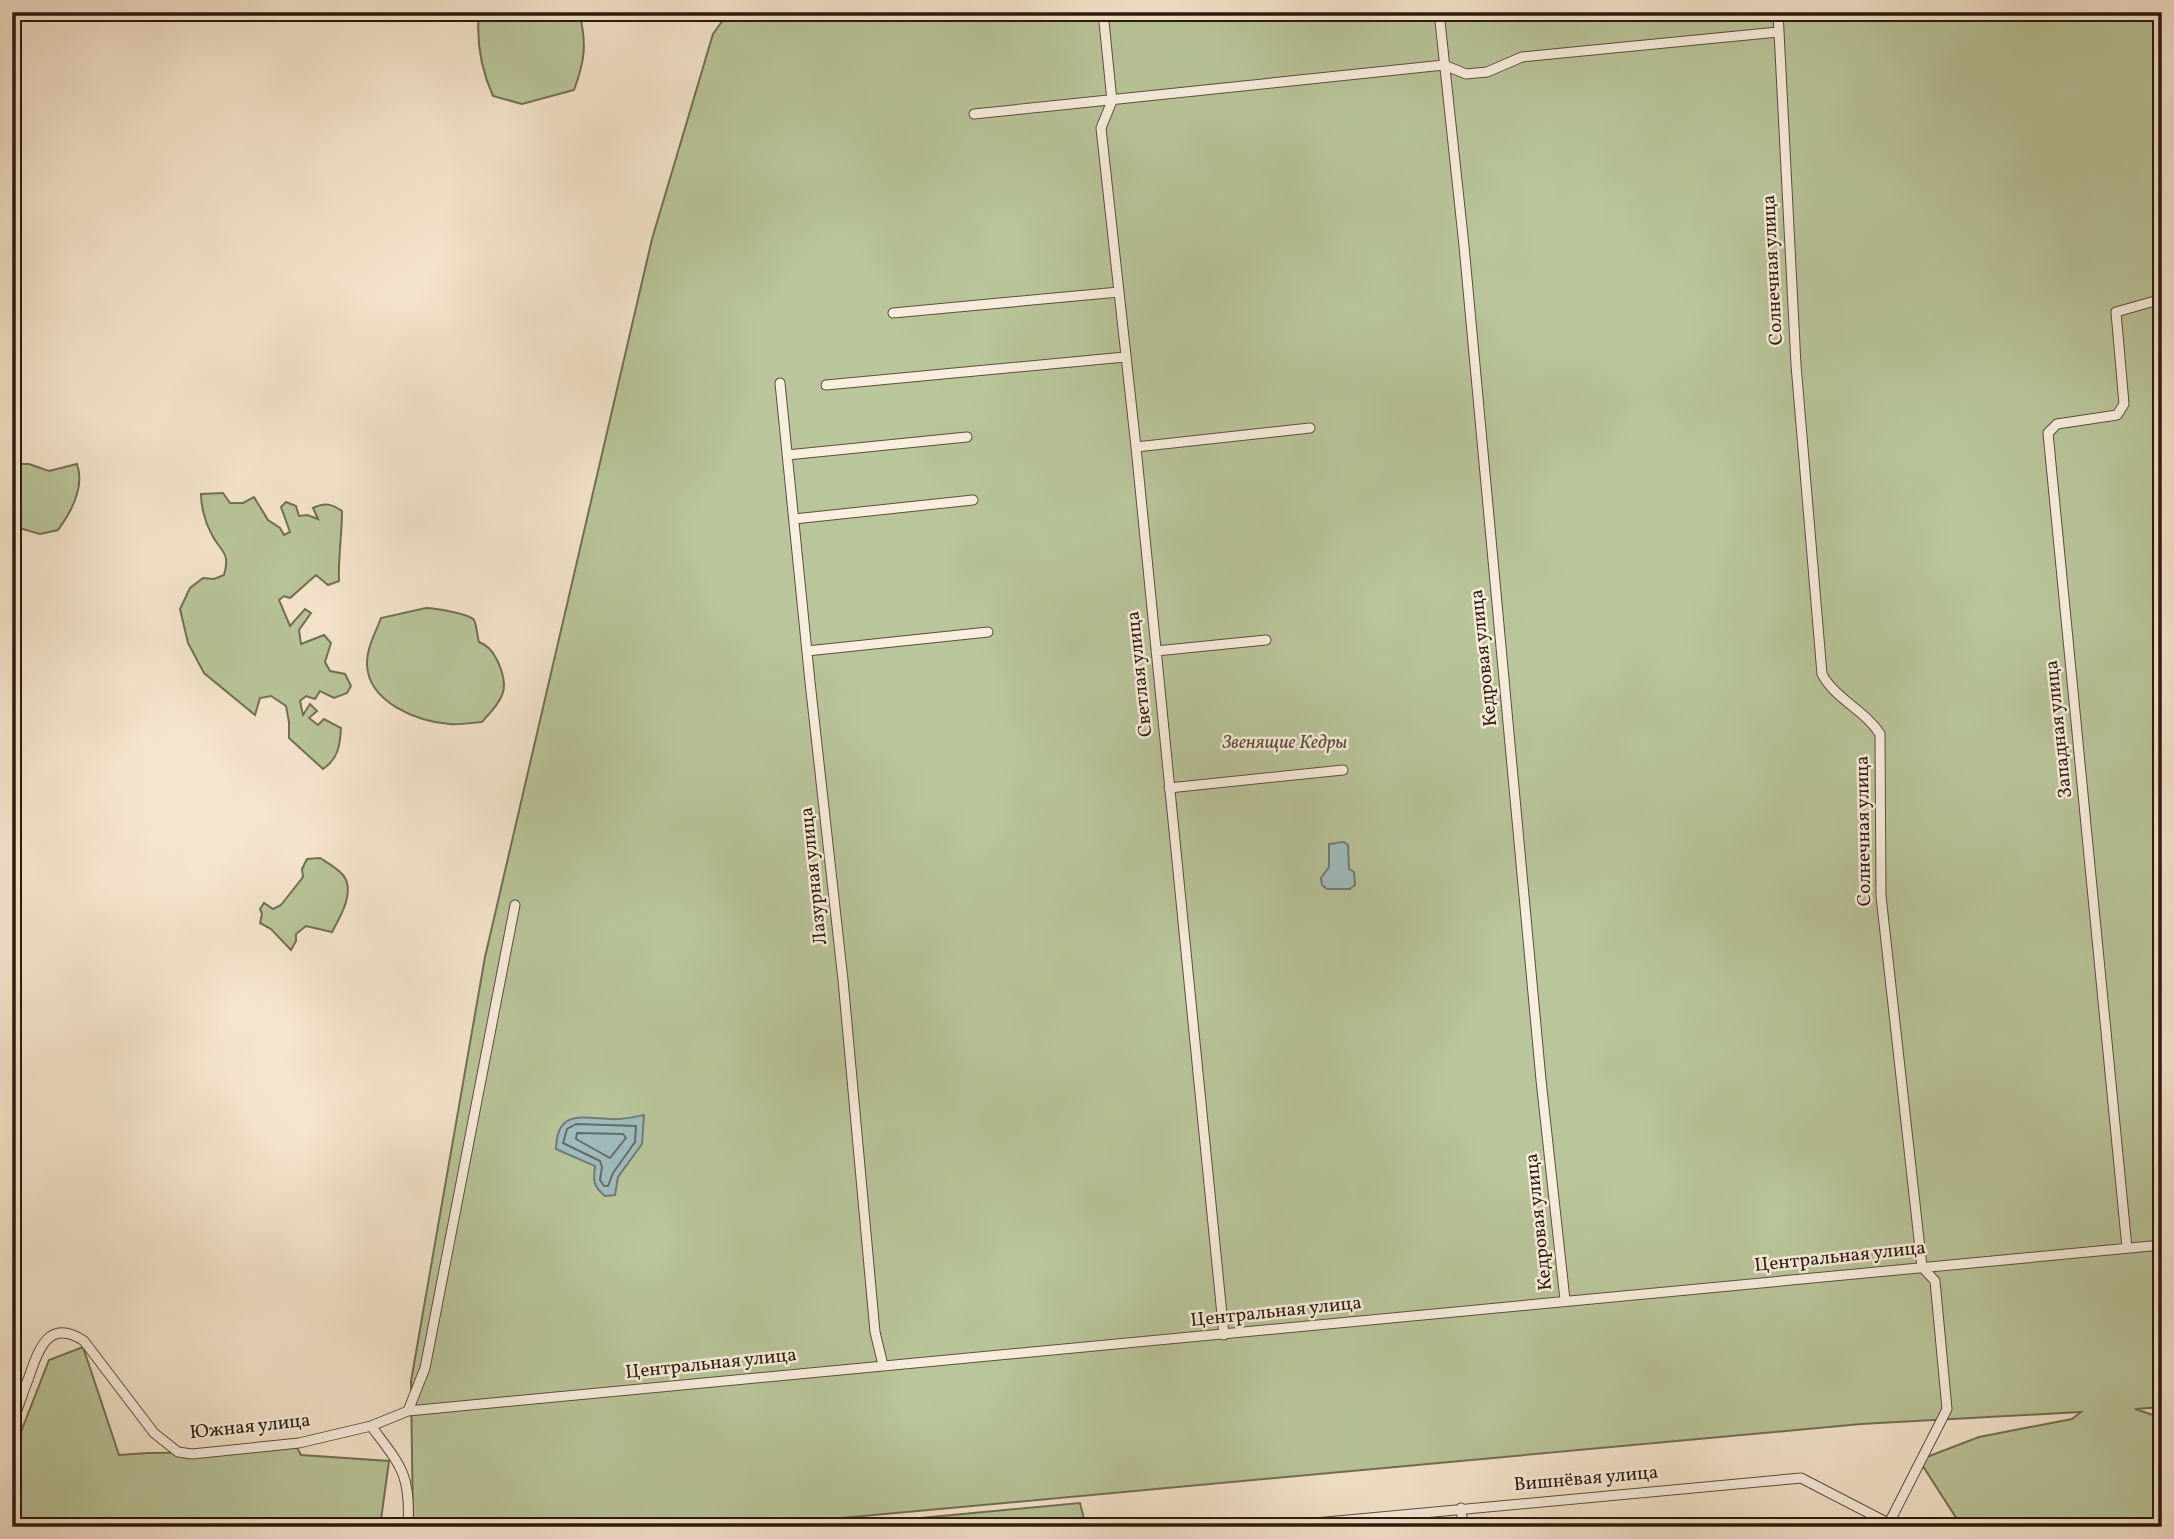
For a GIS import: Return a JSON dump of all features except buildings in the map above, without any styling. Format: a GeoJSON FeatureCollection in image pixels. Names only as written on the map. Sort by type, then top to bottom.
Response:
{"type":"FeatureCollection","features":[{"type":"Feature","properties":{"kind":"street","name":"Светлая улица"},"geometry":{"type":"LineString","coordinates":[[1103,12],[1112,101],[1101,128],[1136,447],[1224,1335]]}},
{"type":"Feature","properties":{"kind":"street","name":"Кедровая улица"},"geometry":{"type":"LineString","coordinates":[[1439,12],[1565,1300]]}},
{"type":"Feature","properties":{"kind":"street","name":"Солнечная улица"},"geometry":{"type":"LineString","coordinates":[[1777,12],[1796,365],[1822,674],[1828,686],[1874,724],[1880,734],[1881,895],[1922,1267],[1935,1281],[1947,1409],[1889,1526]]}},
{"type":"Feature","properties":{"kind":"street"},"geometry":{"type":"LineString","coordinates":[[974,114],[1444,65],[1466,74],[1487,72],[1522,57],[1778,32]]}},
{"type":"Feature","properties":{"kind":"street"},"geometry":{"type":"LineString","coordinates":[[893,313],[1119,292]]}},
{"type":"Feature","properties":{"kind":"street","name":"Западная улица"},"geometry":{"type":"LineString","coordinates":[[2127,1248],[2048,433],[2057,424],[2117,415],[2124,404],[2116,312],[2162,299]]}},
{"type":"Feature","properties":{"kind":"street"},"geometry":{"type":"LineString","coordinates":[[826,385],[1125,356]]}},
{"type":"Feature","properties":{"kind":"street","name":"Лазурная улица"},"geometry":{"type":"LineString","coordinates":[[780,383],[843,979],[875,1332],[883,1365]]}},
{"type":"Feature","properties":{"kind":"street"},"geometry":{"type":"LineString","coordinates":[[1136,447],[1310,428]]}},
{"type":"Feature","properties":{"kind":"street"},"geometry":{"type":"LineString","coordinates":[[787,455],[967,437]]}},
{"type":"Feature","properties":{"kind":"street"},"geometry":{"type":"LineString","coordinates":[[794,519],[973,500]]}},
{"type":"Feature","properties":{"kind":"street"},"geometry":{"type":"LineString","coordinates":[[807,651],[988,632]]}},
{"type":"Feature","properties":{"kind":"street"},"geometry":{"type":"LineString","coordinates":[[1156,651],[1266,640]]}},
{"type":"Feature","properties":{"kind":"street"},"geometry":{"type":"LineString","coordinates":[[1169,788],[1343,770]]}},
{"type":"Feature","properties":{"kind":"street"},"geometry":{"type":"LineString","coordinates":[[408,1411],[425,1368],[515,905]]}},
{"type":"Feature","properties":{"kind":"street","name":"Центральная улица"},"geometry":{"type":"LineString","coordinates":[[394,1416],[408,1411],[883,1365],[2162,1245]]}},
{"type":"Feature","properties":{"kind":"street","name":"Южная улица"},"geometry":{"type":"LineString","coordinates":[[12,1424],[38,1348],[49,1337],[59,1333],[72,1333],[84,1341],[154,1433],[178,1452],[192,1454],[299,1443],[371,1426],[394,1416]]}},
{"type":"Feature","properties":{"kind":"street"},"geometry":{"type":"LineString","coordinates":[[371,1426],[403,1469],[409,1499],[408,1527]]}},
{"type":"Feature","properties":{"kind":"street","name":"Вишнёвая улица"},"geometry":{"type":"LineString","coordinates":[[1272,1527],[1801,1478],[1889,1526]]}},
{"type":"Feature","properties":{"kind":"street"},"geometry":{"type":"LineString","coordinates":[[1461,1508],[1463,1527]]}},
{"type":"Feature","properties":{"kind":"green space"},"geometry":{"type":"Polygon","coordinates":[[[479,12],[579,12],[584,52],[574,90],[522,104],[493,96],[480,55],[479,12]]]}},
{"type":"Feature","properties":{"kind":"green space","name":"Звенящие Кедры"},"geometry":{"type":"Polygon","coordinates":[[[729,12],[2162,12],[2162,1407],[2135,1409],[2162,1418],[2162,1527],[1962,1527],[1919,1460],[1979,1437],[2072,1419],[2081,1412],[1861,1424],[744,1527],[413,1527],[411,1381],[485,957],[652,239],[713,34],[729,12]]]}},
{"type":"Feature","properties":{"kind":"green space"},"geometry":{"type":"Polygon","coordinates":[[[12,464],[29,464],[49,471],[77,464],[79,481],[76,498],[58,530],[40,534],[12,526],[12,464]]]}},
{"type":"Feature","properties":{"kind":"green space"},"geometry":{"type":"Polygon","coordinates":[[[223,493],[230,503],[243,503],[254,497],[268,520],[280,528],[284,535],[290,532],[281,507],[286,502],[296,506],[299,516],[307,515],[318,519],[313,508],[325,504],[342,511],[339,581],[328,585],[316,575],[290,598],[284,596],[279,600],[290,626],[305,609],[311,613],[299,630],[301,644],[324,635],[331,643],[325,662],[330,671],[345,674],[351,686],[347,693],[334,698],[320,691],[315,699],[306,696],[300,701],[303,715],[310,704],[317,711],[309,718],[318,725],[324,719],[341,728],[337,752],[323,769],[289,738],[286,706],[271,696],[260,698],[255,715],[204,673],[188,643],[180,609],[190,588],[203,578],[214,579],[224,575],[226,567],[224,552],[214,539],[205,519],[201,494],[223,493]]]}},
{"type":"Feature","properties":{"kind":"green space"},"geometry":{"type":"Polygon","coordinates":[[[426,608],[452,612],[474,620],[479,642],[491,650],[498,662],[504,688],[499,701],[482,722],[449,724],[410,714],[385,700],[370,678],[368,653],[381,618],[426,608]]]}},
{"type":"Feature","properties":{"kind":"green space"},"geometry":{"type":"Polygon","coordinates":[[[320,858],[338,870],[347,881],[345,904],[332,932],[306,926],[296,934],[291,950],[271,929],[260,923],[260,909],[264,903],[273,909],[281,905],[303,877],[302,869],[307,859],[320,858]]]}},
{"type":"Feature","properties":{"kind":"green space"},"geometry":{"type":"Polygon","coordinates":[[[83,1347],[119,1455],[228,1452],[296,1446],[301,1455],[389,1461],[380,1527],[12,1527],[12,1455],[49,1360],[83,1347]]]}},
{"type":"Feature","properties":{"kind":"green space"},"geometry":{"type":"Polygon","coordinates":[[[1080,1503],[1086,1527],[921,1527],[921,1518],[1080,1503]]]}},
{"type":"Feature","properties":{"kind":"water"},"geometry":{"type":"Polygon","coordinates":[[[1344,842],[1348,845],[1349,869],[1354,872],[1355,885],[1350,889],[1327,889],[1322,885],[1321,878],[1329,867],[1329,844],[1344,842]]]}},
{"type":"Feature","properties":{"kind":"water"},"geometry":{"type":"Polygon","coordinates":[[[644,1115],[642,1144],[618,1177],[615,1195],[605,1196],[598,1189],[594,1179],[595,1166],[556,1149],[561,1127],[573,1119],[620,1119],[644,1115]]]}}]}
